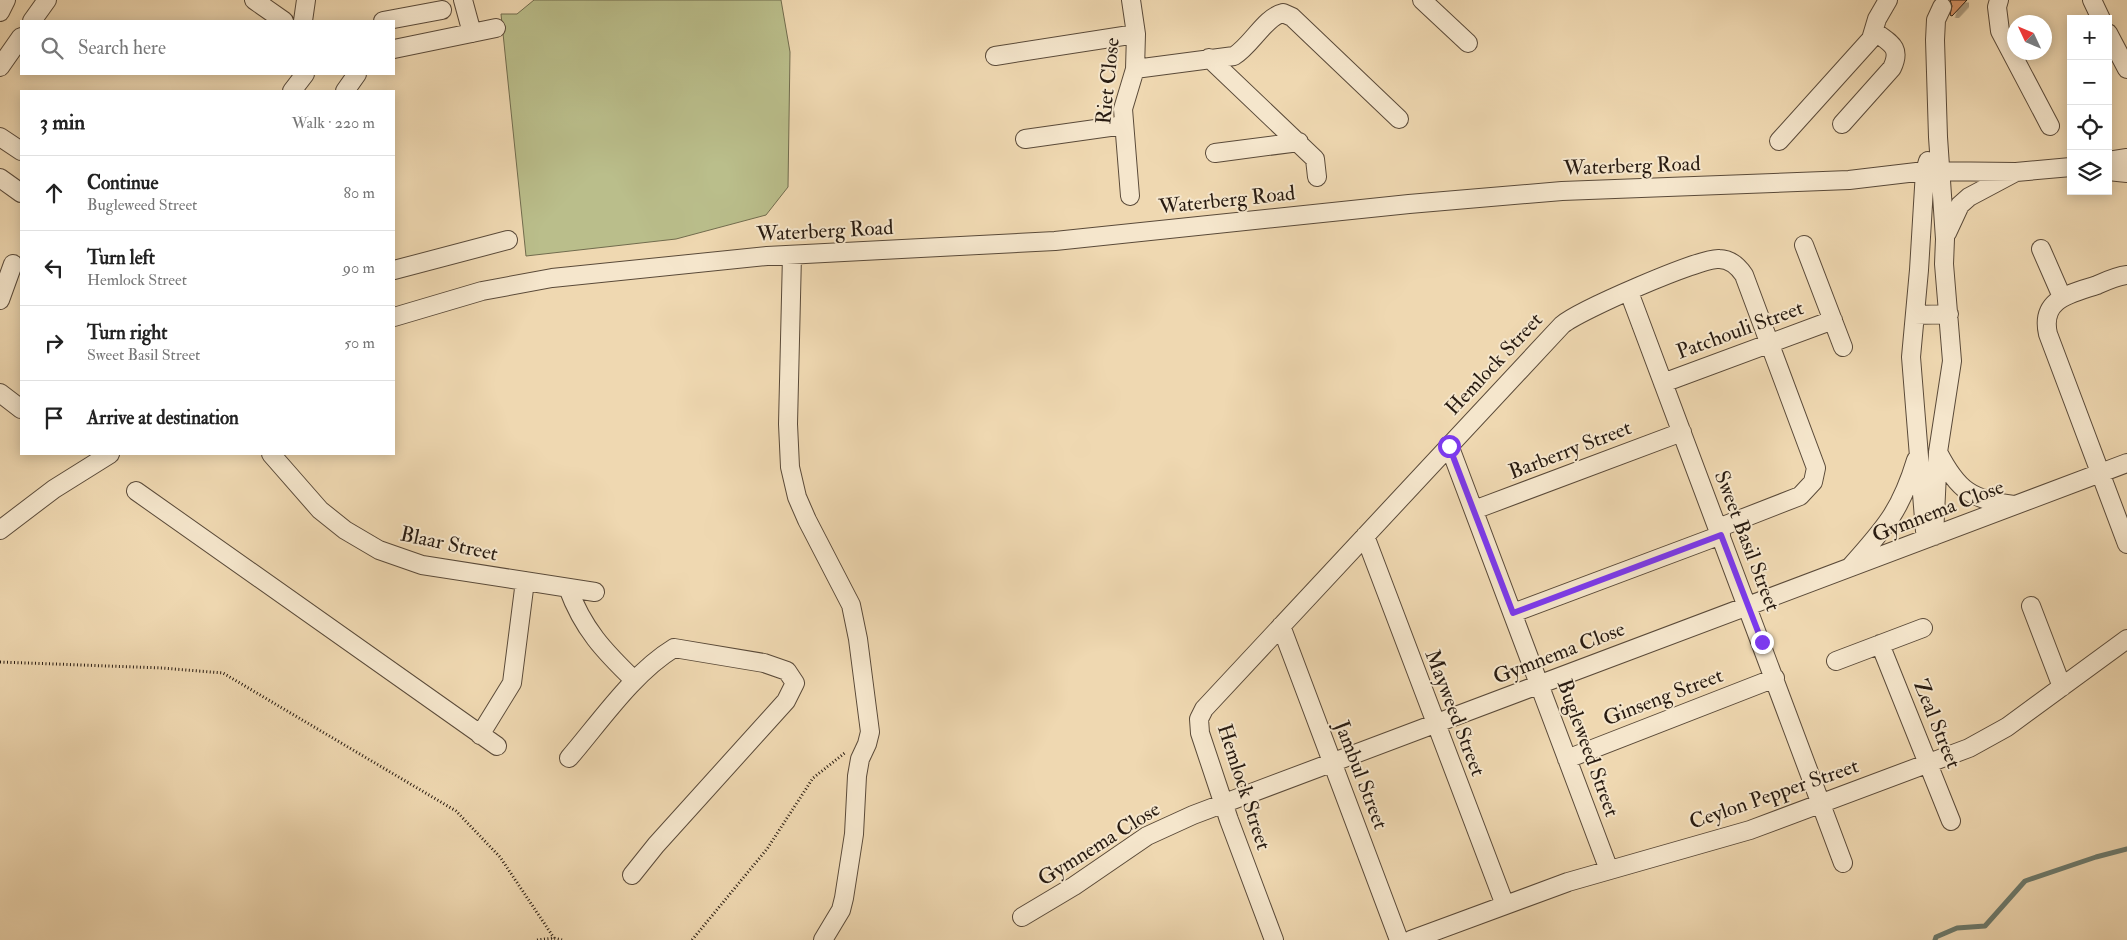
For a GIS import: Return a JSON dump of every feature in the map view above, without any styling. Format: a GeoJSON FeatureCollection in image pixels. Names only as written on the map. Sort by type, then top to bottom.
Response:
{"type":"FeatureCollection","features":[{"type":"Feature","properties":{"kind":"street"},"geometry":{"type":"LineString","coordinates":[[0,12],[6,0]]}},
{"type":"Feature","properties":{"kind":"street"},"geometry":{"type":"LineString","coordinates":[[33,20],[47,0]]}},
{"type":"Feature","properties":{"kind":"street"},"geometry":{"type":"LineString","coordinates":[[254,0],[283,20]]}},
{"type":"Feature","properties":{"kind":"street"},"geometry":{"type":"LineString","coordinates":[[303,20],[306,0]]}},
{"type":"Feature","properties":{"kind":"street"},"geometry":{"type":"LineString","coordinates":[[463,0],[472,33]]}},
{"type":"Feature","properties":{"kind":"street","name":"Riet Close"},"geometry":{"type":"LineString","coordinates":[[1130,196],[1123,109],[1135,69],[1136,34],[1131,0]]}},
{"type":"Feature","properties":{"kind":"street"},"geometry":{"type":"LineString","coordinates":[[1422,0],[1468,43]]}},
{"type":"Feature","properties":{"kind":"street"},"geometry":{"type":"LineString","coordinates":[[1779,141],[1864,47],[1874,31],[1877,19],[1888,0]]}},
{"type":"Feature","properties":{"kind":"street"},"geometry":{"type":"LineString","coordinates":[[1999,0],[1997,7],[2000,31],[2050,126]]}},
{"type":"Feature","properties":{"kind":"street"},"geometry":{"type":"LineString","coordinates":[[2092,0],[2099,15]]}},
{"type":"Feature","properties":{"kind":"street"},"geometry":{"type":"LineString","coordinates":[[388,20],[441,5],[451,37]]}},
{"type":"Feature","properties":{"kind":"street"},"geometry":{"type":"LineString","coordinates":[[1930,537],[1919,448],[1912,357],[1915,315],[1938,137],[1935,40],[1936,20],[1942,7]]}},
{"type":"Feature","properties":{"kind":"street"},"geometry":{"type":"LineString","coordinates":[[1135,69],[1234,56],[1274,16],[1283,13],[1287,14],[1399,119]]}},
{"type":"Feature","properties":{"kind":"street"},"geometry":{"type":"LineString","coordinates":[[395,49],[496,28]]}},
{"type":"Feature","properties":{"kind":"street"},"geometry":{"type":"LineString","coordinates":[[1842,124],[1892,68],[1897,58],[1895,49],[1874,31]]}},
{"type":"Feature","properties":{"kind":"street"},"geometry":{"type":"LineString","coordinates":[[995,56],[1136,34]]}},
{"type":"Feature","properties":{"kind":"street"},"geometry":{"type":"LineString","coordinates":[[0,67],[20,38]]}},
{"type":"Feature","properties":{"kind":"street"},"geometry":{"type":"LineString","coordinates":[[2112,40],[2127,69]]}},
{"type":"Feature","properties":{"kind":"street"},"geometry":{"type":"LineString","coordinates":[[1209,58],[1315,159],[1317,177]]}},
{"type":"Feature","properties":{"kind":"street"},"geometry":{"type":"LineString","coordinates":[[293,90],[304,75]]}},
{"type":"Feature","properties":{"kind":"street"},"geometry":{"type":"LineString","coordinates":[[346,90],[356,75]]}},
{"type":"Feature","properties":{"kind":"street"},"geometry":{"type":"LineString","coordinates":[[1025,139],[1124,125]]}},
{"type":"Feature","properties":{"kind":"street"},"geometry":{"type":"LineString","coordinates":[[0,137],[20,150]]}},
{"type":"Feature","properties":{"kind":"street"},"geometry":{"type":"LineString","coordinates":[[1215,153],[1299,142]]}},
{"type":"Feature","properties":{"kind":"street"},"geometry":{"type":"LineString","coordinates":[[2112,160],[2127,158]]}},
{"type":"Feature","properties":{"kind":"street","name":"Waterberg Road"},"geometry":{"type":"LineString","coordinates":[[395,317],[482,291],[552,278],[611,270],[792,255],[1055,241],[1562,191],[1849,180],[1933,170],[2016,172],[2067,167]]}},
{"type":"Feature","properties":{"kind":"street"},"geometry":{"type":"LineString","coordinates":[[1930,537],[1938,452],[1952,360],[1944,264],[1944,240],[1933,170]]}},
{"type":"Feature","properties":{"kind":"street"},"geometry":{"type":"LineString","coordinates":[[2112,171],[2127,173]]}},
{"type":"Feature","properties":{"kind":"street"},"geometry":{"type":"LineString","coordinates":[[1944,240],[1960,205],[1969,197],[2016,172]]}},
{"type":"Feature","properties":{"kind":"street"},"geometry":{"type":"LineString","coordinates":[[0,178],[20,192]]}},
{"type":"Feature","properties":{"kind":"street"},"geometry":{"type":"LineString","coordinates":[[395,270],[508,240]]}},
{"type":"Feature","properties":{"kind":"street","name":"Patchouli Street"},"geometry":{"type":"LineString","coordinates":[[1804,245],[1843,346]]}},
{"type":"Feature","properties":{"kind":"street"},"geometry":{"type":"LineString","coordinates":[[2041,249],[2062,297]]}},
{"type":"Feature","properties":{"kind":"street"},"geometry":{"type":"LineString","coordinates":[[792,255],[788,424],[790,467],[797,497],[807,520],[851,605],[858,639],[870,732],[868,744],[860,759],[857,776],[854,834],[844,898],[841,910],[822,940]]}},
{"type":"Feature","properties":{"kind":"street","name":"Hemlock Street"},"geometry":{"type":"LineString","coordinates":[[1274,940],[1200,733],[1199,719],[1208,703],[1568,319],[1708,260],[1718,258],[1736,265],[1744,275],[1814,462],[1816,473],[1813,482],[1804,493],[1795,498],[1719,531],[1513,613]]}},
{"type":"Feature","properties":{"kind":"street"},"geometry":{"type":"LineString","coordinates":[[0,300],[14,264]]}},
{"type":"Feature","properties":{"kind":"street"},"geometry":{"type":"LineString","coordinates":[[2127,275],[2062,297],[2052,306],[2047,315],[2048,334],[2127,544]]}},
{"type":"Feature","properties":{"kind":"street","name":"Sweet Basil Street"},"geometry":{"type":"LineString","coordinates":[[1629,292],[1844,863]]}},
{"type":"Feature","properties":{"kind":"street"},"geometry":{"type":"LineString","coordinates":[[1915,315],[1949,314]]}},
{"type":"Feature","properties":{"kind":"street","name":"Patchouli Street"},"geometry":{"type":"LineString","coordinates":[[1663,382],[1833,320]]}},
{"type":"Feature","properties":{"kind":"street"},"geometry":{"type":"LineString","coordinates":[[0,393],[20,408]]}},
{"type":"Feature","properties":{"kind":"street","name":"Barberry Street"},"geometry":{"type":"LineString","coordinates":[[1474,510],[1682,432]]}},
{"type":"Feature","properties":{"kind":"street","name":"Bugleweed Street"},"geometry":{"type":"LineString","coordinates":[[1449,446],[1609,870]]}},
{"type":"Feature","properties":{"kind":"street"},"geometry":{"type":"LineString","coordinates":[[1847,570],[1893,517],[1902,499],[1919,448]]}},
{"type":"Feature","properties":{"kind":"street"},"geometry":{"type":"LineString","coordinates":[[1938,452],[1948,472],[1965,489],[1977,497],[1991,502],[2015,505]]}},
{"type":"Feature","properties":{"kind":"street"},"geometry":{"type":"LineString","coordinates":[[0,530],[54,489],[108,455]]}},
{"type":"Feature","properties":{"kind":"street","name":"Blaar Street"},"geometry":{"type":"LineString","coordinates":[[272,455],[320,510],[345,530],[379,550],[422,565],[595,592]]}},
{"type":"Feature","properties":{"kind":"street","name":"Gymnema Close"},"geometry":{"type":"LineString","coordinates":[[1022,917],[1074,886],[1146,836],[1224,804],[2127,463]]}},
{"type":"Feature","properties":{"kind":"street"},"geometry":{"type":"LineString","coordinates":[[136,491],[497,746]]}},
{"type":"Feature","properties":{"kind":"street","name":"Mayweed Street"},"geometry":{"type":"LineString","coordinates":[[1365,536],[1505,905]]}},
{"type":"Feature","properties":{"kind":"street"},"geometry":{"type":"LineString","coordinates":[[480,735],[512,683],[525,581]]}},
{"type":"Feature","properties":{"kind":"street"},"geometry":{"type":"LineString","coordinates":[[568,588],[586,627],[607,653],[634,680]]}},
{"type":"Feature","properties":{"kind":"street"},"geometry":{"type":"LineString","coordinates":[[2031,606],[2062,686]]}},
{"type":"Feature","properties":{"kind":"street","name":"Jambul Street"},"geometry":{"type":"LineString","coordinates":[[1281,626],[1399,940]]}},
{"type":"Feature","properties":{"kind":"street"},"geometry":{"type":"LineString","coordinates":[[1836,661],[1923,628]]}},
{"type":"Feature","properties":{"kind":"street","name":"Ceylon Pepper Street"},"geometry":{"type":"LineString","coordinates":[[1411,940],[1568,882],[1733,835],[1929,764],[1986,740],[2127,639]]}},
{"type":"Feature","properties":{"kind":"street","name":"Zeal Street"},"geometry":{"type":"LineString","coordinates":[[1880,644],[1951,821]]}},
{"type":"Feature","properties":{"kind":"street"},"geometry":{"type":"LineString","coordinates":[[569,758],[634,680],[674,648],[764,663],[783,668],[792,676],[795,683],[786,701],[656,845],[632,875]]}},
{"type":"Feature","properties":{"kind":"street","name":"Ginseng Street"},"geometry":{"type":"LineString","coordinates":[[1567,759],[1775,678]]}},
{"type":"Feature","properties":{"kind":"path"},"geometry":{"type":"LineString","coordinates":[[0,662],[162,668],[222,673],[456,811],[500,857],[554,938]]}},
{"type":"Feature","properties":{"kind":"path"},"geometry":{"type":"LineString","coordinates":[[692,940],[767,849],[813,778],[848,749]]}},
{"type":"Feature","properties":{"kind":"path"},"geometry":{"type":"LineString","coordinates":[[537,940],[554,938],[562,940]]}},
{"type":"Feature","properties":{"kind":"green space"},"geometry":{"type":"Polygon","coordinates":[[[534,0],[781,0],[790,52],[788,187],[766,215],[676,239],[526,256],[501,14],[517,14],[534,0]]]}},
{"type":"Feature","properties":{"kind":"building"},"geometry":{"type":"Polygon","coordinates":[[[1950,0],[1967,0],[1952,16],[1950,15],[1952,6],[1950,0]]]}},
{"type":"Feature","properties":{"kind":"waterway"},"geometry":{"type":"LineString","coordinates":[[1935,940],[1936,937],[1957,928],[1985,926],[2025,881],[2096,857],[2127,849]]}},
{"type":"Feature","properties":{"kind":"route"},"geometry":{"type":"LineString","coordinates":[[1449,446],[1513,613],[1721,535],[1762,642]]}}]}
